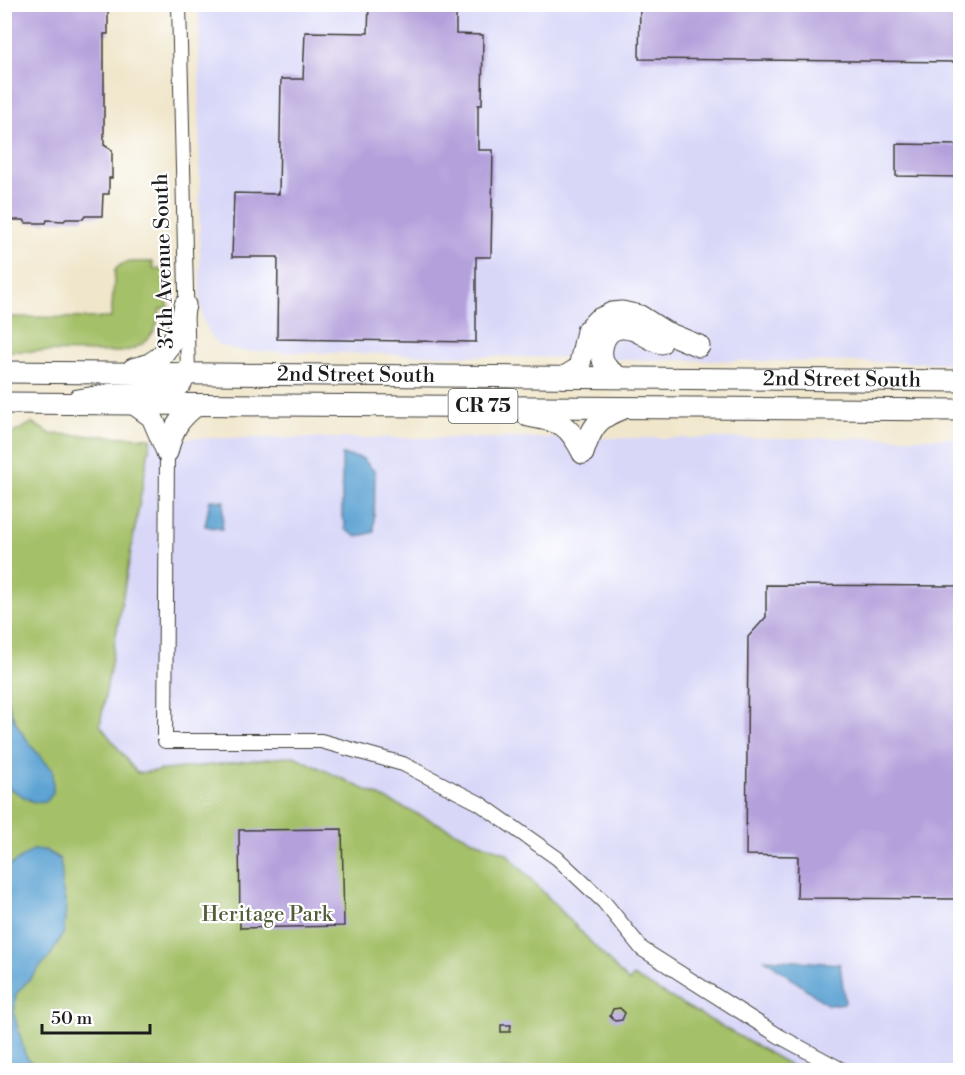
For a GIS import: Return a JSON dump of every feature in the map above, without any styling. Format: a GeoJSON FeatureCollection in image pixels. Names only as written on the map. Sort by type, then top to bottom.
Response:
{"type":"FeatureCollection","features":[{"type":"Feature","properties":{"kind":"main road"},"geometry":{"type":"LineString","coordinates":[[120,373],[152,363],[160,356],[178,330],[185,304]]}},
{"type":"Feature","properties":{"kind":"main road"},"geometry":{"type":"LineString","coordinates":[[564,377],[579,368],[584,338],[591,325],[612,313],[631,313],[640,316],[665,332],[699,346],[658,342],[625,328],[613,330],[603,343],[603,361],[608,369],[619,377]]}},
{"type":"Feature","properties":{"kind":"main road","name":"2nd Street South"},"geometry":{"type":"LineString","coordinates":[[4,372],[960,381]]}},
{"type":"Feature","properties":{"kind":"main road","name":"2nd Street South"},"geometry":{"type":"LineString","coordinates":[[4,403],[960,410]]}},
{"type":"Feature","properties":{"kind":"main road"},"geometry":{"type":"LineString","coordinates":[[134,404],[152,417],[167,452]]}},
{"type":"Feature","properties":{"kind":"main road"},"geometry":{"type":"LineString","coordinates":[[167,452],[177,424],[184,414],[197,405]]}},
{"type":"Feature","properties":{"kind":"main road"},"geometry":{"type":"LineString","coordinates":[[490,406],[562,424],[573,434],[583,453],[588,437],[603,417],[625,408]]}},
{"type":"Feature","properties":{"kind":"street","name":"37th Avenue South"},"geometry":{"type":"LineString","coordinates":[[57,403],[81,395],[110,391],[180,389],[185,386],[188,374],[179,4]]}},
{"type":"Feature","properties":{"kind":"street"},"geometry":{"type":"LineString","coordinates":[[167,452],[165,741],[321,741],[403,764],[479,803],[557,858],[604,902],[642,949],[779,1036],[842,1071]]}},
{"type":"Feature","properties":{"kind":"shaded area"},"geometry":{"type":"Polygon","coordinates":[[[199,5],[960,5],[960,363],[666,360],[242,351],[219,345],[203,321],[200,296],[199,5]]]}},
{"type":"Feature","properties":{"kind":"shaded area"},"geometry":{"type":"Polygon","coordinates":[[[151,438],[960,438],[960,1070],[769,1070],[660,1014],[506,853],[475,841],[294,756],[137,773],[100,725],[151,438]]]}},
{"type":"Feature","properties":{"kind":"green space"},"geometry":{"type":"Polygon","coordinates":[[[153,262],[153,268],[167,271],[168,309],[160,309],[153,332],[137,347],[121,352],[5,351],[5,317],[111,318],[115,270],[127,263],[153,262]]]}},
{"type":"Feature","properties":{"kind":"green space","name":"Heritage Park"},"geometry":{"type":"Polygon","coordinates":[[[32,423],[51,434],[151,438],[100,725],[137,773],[294,756],[475,841],[506,853],[629,982],[633,976],[799,1070],[5,1070],[4,431],[13,433],[32,423]]]}},
{"type":"Feature","properties":{"kind":"water"},"geometry":{"type":"Polygon","coordinates":[[[342,455],[362,458],[375,472],[374,532],[357,537],[345,529],[345,522],[342,518],[342,455]]]}},
{"type":"Feature","properties":{"kind":"water"},"geometry":{"type":"Polygon","coordinates":[[[210,500],[224,501],[222,529],[205,526],[210,500]]]}},
{"type":"Feature","properties":{"kind":"water"},"geometry":{"type":"Polygon","coordinates":[[[5,645],[10,657],[7,695],[12,715],[31,745],[53,770],[53,793],[47,801],[33,802],[5,786],[5,645]]]}},
{"type":"Feature","properties":{"kind":"water"},"geometry":{"type":"Polygon","coordinates":[[[33,850],[45,850],[60,859],[66,905],[64,932],[50,956],[16,994],[14,1014],[25,1054],[36,1070],[5,1070],[5,869],[33,850]]]}},
{"type":"Feature","properties":{"kind":"water"},"geometry":{"type":"Polygon","coordinates":[[[765,959],[840,964],[845,1003],[828,1005],[765,959]]]}},
{"type":"Feature","properties":{"kind":"building"},"geometry":{"type":"Polygon","coordinates":[[[4,4],[108,4],[108,34],[104,34],[104,145],[112,150],[112,178],[109,178],[109,194],[103,194],[102,216],[85,216],[83,219],[64,221],[47,220],[46,223],[5,220],[4,4]]]}},
{"type":"Feature","properties":{"kind":"building"},"geometry":{"type":"Polygon","coordinates":[[[369,4],[456,5],[456,34],[483,35],[482,105],[478,105],[478,150],[493,150],[491,257],[476,257],[476,342],[277,339],[278,257],[232,257],[234,193],[279,194],[281,79],[303,79],[305,32],[368,33],[369,4]]]}},
{"type":"Feature","properties":{"kind":"building"},"geometry":{"type":"Polygon","coordinates":[[[640,4],[959,4],[958,62],[639,59],[640,4]]]}},
{"type":"Feature","properties":{"kind":"building"},"geometry":{"type":"Polygon","coordinates":[[[896,144],[960,145],[960,177],[896,176],[896,144]]]}},
{"type":"Feature","properties":{"kind":"building"},"geometry":{"type":"Polygon","coordinates":[[[766,585],[960,586],[960,899],[797,898],[798,856],[746,855],[748,637],[766,617],[766,585]]]}},
{"type":"Feature","properties":{"kind":"building"},"geometry":{"type":"Polygon","coordinates":[[[342,829],[344,926],[240,928],[239,830],[342,829]]]}},
{"type":"Feature","properties":{"kind":"building"},"geometry":{"type":"Polygon","coordinates":[[[620,1008],[625,1013],[622,1020],[615,1021],[610,1016],[613,1009],[620,1008]]]}},
{"type":"Feature","properties":{"kind":"building"},"geometry":{"type":"Polygon","coordinates":[[[501,1025],[511,1025],[510,1032],[501,1032],[501,1025]]]}}]}
